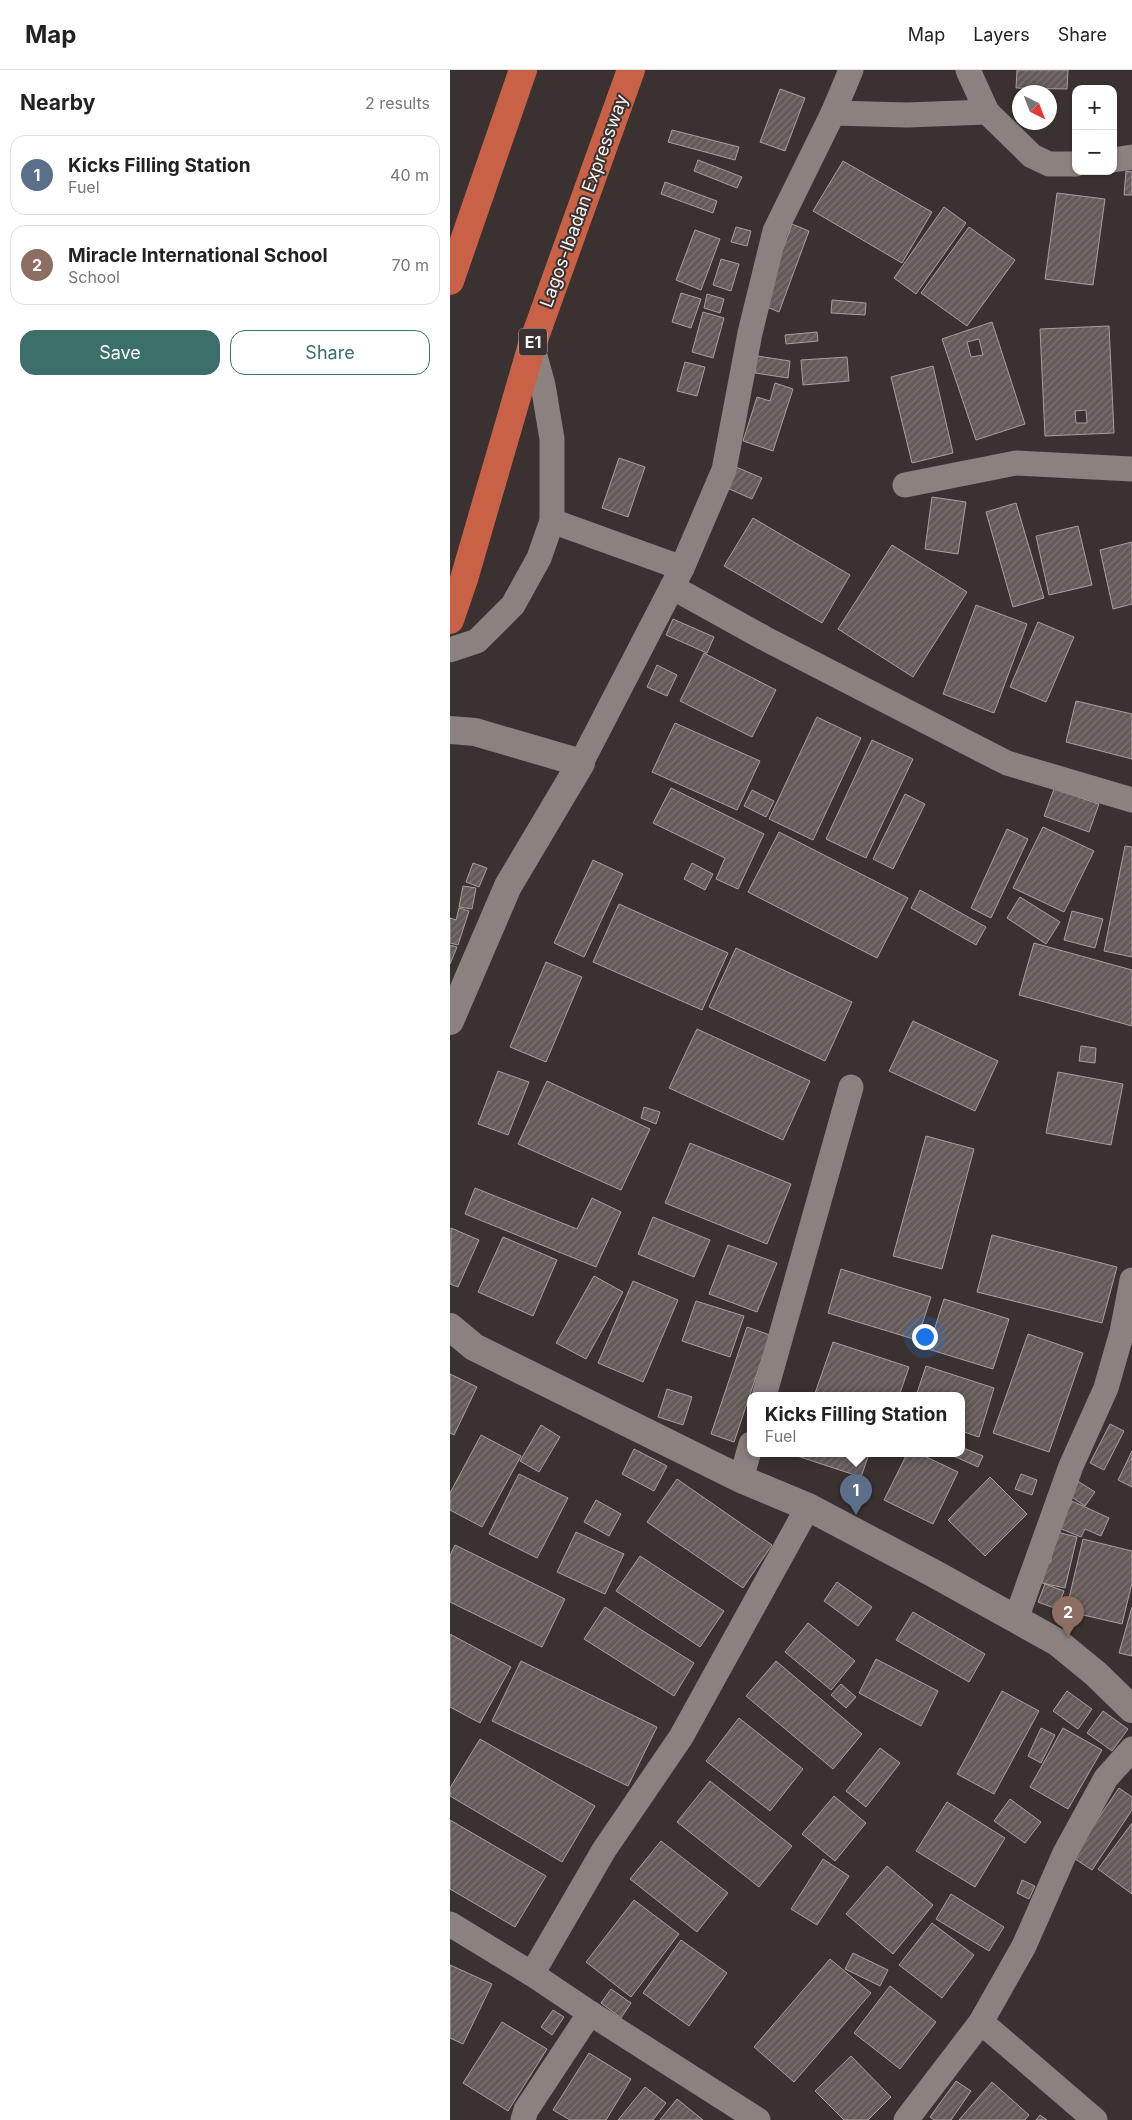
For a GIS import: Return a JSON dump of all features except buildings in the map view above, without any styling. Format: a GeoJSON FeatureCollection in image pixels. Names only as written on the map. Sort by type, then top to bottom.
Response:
{"type":"FeatureCollection","features":[{"type":"Feature","properties":{"kind":"highway"},"geometry":{"type":"LineString","coordinates":[[450,282],[523,70]]}},
{"type":"Feature","properties":{"kind":"highway","name":"Lagos-Ibadan Expressway"},"geometry":{"type":"LineString","coordinates":[[450,620],[464,579],[532,345],[631,70]]}},
{"type":"Feature","properties":{"kind":"street"},"geometry":{"type":"LineString","coordinates":[[450,1021],[508,886],[581,763],[677,578],[724,470],[750,333],[774,231],[834,113],[851,70]]}},
{"type":"Feature","properties":{"kind":"street"},"geometry":{"type":"LineString","coordinates":[[968,70],[987,112],[1032,156],[1049,164],[1072,164]]}},
{"type":"Feature","properties":{"kind":"street"},"geometry":{"type":"LineString","coordinates":[[834,113],[907,115],[987,112]]}},
{"type":"Feature","properties":{"kind":"street"},"geometry":{"type":"LineString","coordinates":[[1117,159],[1132,157]]}},
{"type":"Feature","properties":{"kind":"street"},"geometry":{"type":"LineString","coordinates":[[450,650],[477,641],[513,605],[538,558],[552,522],[552,439],[544,385],[532,345]]}},
{"type":"Feature","properties":{"kind":"street"},"geometry":{"type":"LineString","coordinates":[[905,485],[1016,463],[1132,469]]}},
{"type":"Feature","properties":{"kind":"street"},"geometry":{"type":"LineString","coordinates":[[552,522],[677,578],[764,638],[1007,763],[1132,800]]}},
{"type":"Feature","properties":{"kind":"street"},"geometry":{"type":"LineString","coordinates":[[450,730],[475,732],[581,763]]}},
{"type":"Feature","properties":{"kind":"street"},"geometry":{"type":"LineString","coordinates":[[765,1392],[851,1087]]}},
{"type":"Feature","properties":{"kind":"street"},"geometry":{"type":"LineString","coordinates":[[1016,1619],[1071,1466],[1106,1388],[1122,1332],[1132,1280]]}},
{"type":"Feature","properties":{"kind":"street"},"geometry":{"type":"LineString","coordinates":[[450,1327],[474,1347],[741,1479],[808,1507],[1016,1619],[1057,1642],[1096,1674],[1132,1709]]}},
{"type":"Feature","properties":{"kind":"street"},"geometry":{"type":"LineString","coordinates":[[741,1479],[747,1457]]}},
{"type":"Feature","properties":{"kind":"street"},"geometry":{"type":"LineString","coordinates":[[532,1974],[604,1850],[681,1737],[808,1507]]}},
{"type":"Feature","properties":{"kind":"street"},"geometry":{"type":"LineString","coordinates":[[906,2120],[981,2022],[1024,1946],[1065,1853],[1106,1778],[1132,1749]]}},
{"type":"Feature","properties":{"kind":"street"},"geometry":{"type":"LineString","coordinates":[[450,1924],[532,1974],[590,2014],[758,2120]]}},
{"type":"Feature","properties":{"kind":"street"},"geometry":{"type":"LineString","coordinates":[[523,2120],[526,2110],[590,2014]]}},
{"type":"Feature","properties":{"kind":"street"},"geometry":{"type":"LineString","coordinates":[[981,2022],[1095,2120]]}},
{"type":"Feature","properties":{"kind":"place","name":"Kicks Filling Station"},"geometry":{"type":"Point","coordinates":[856,1515]}},
{"type":"Feature","properties":{"kind":"place","name":"Miracle International School"},"geometry":{"type":"Point","coordinates":[1068,1637]}}]}
